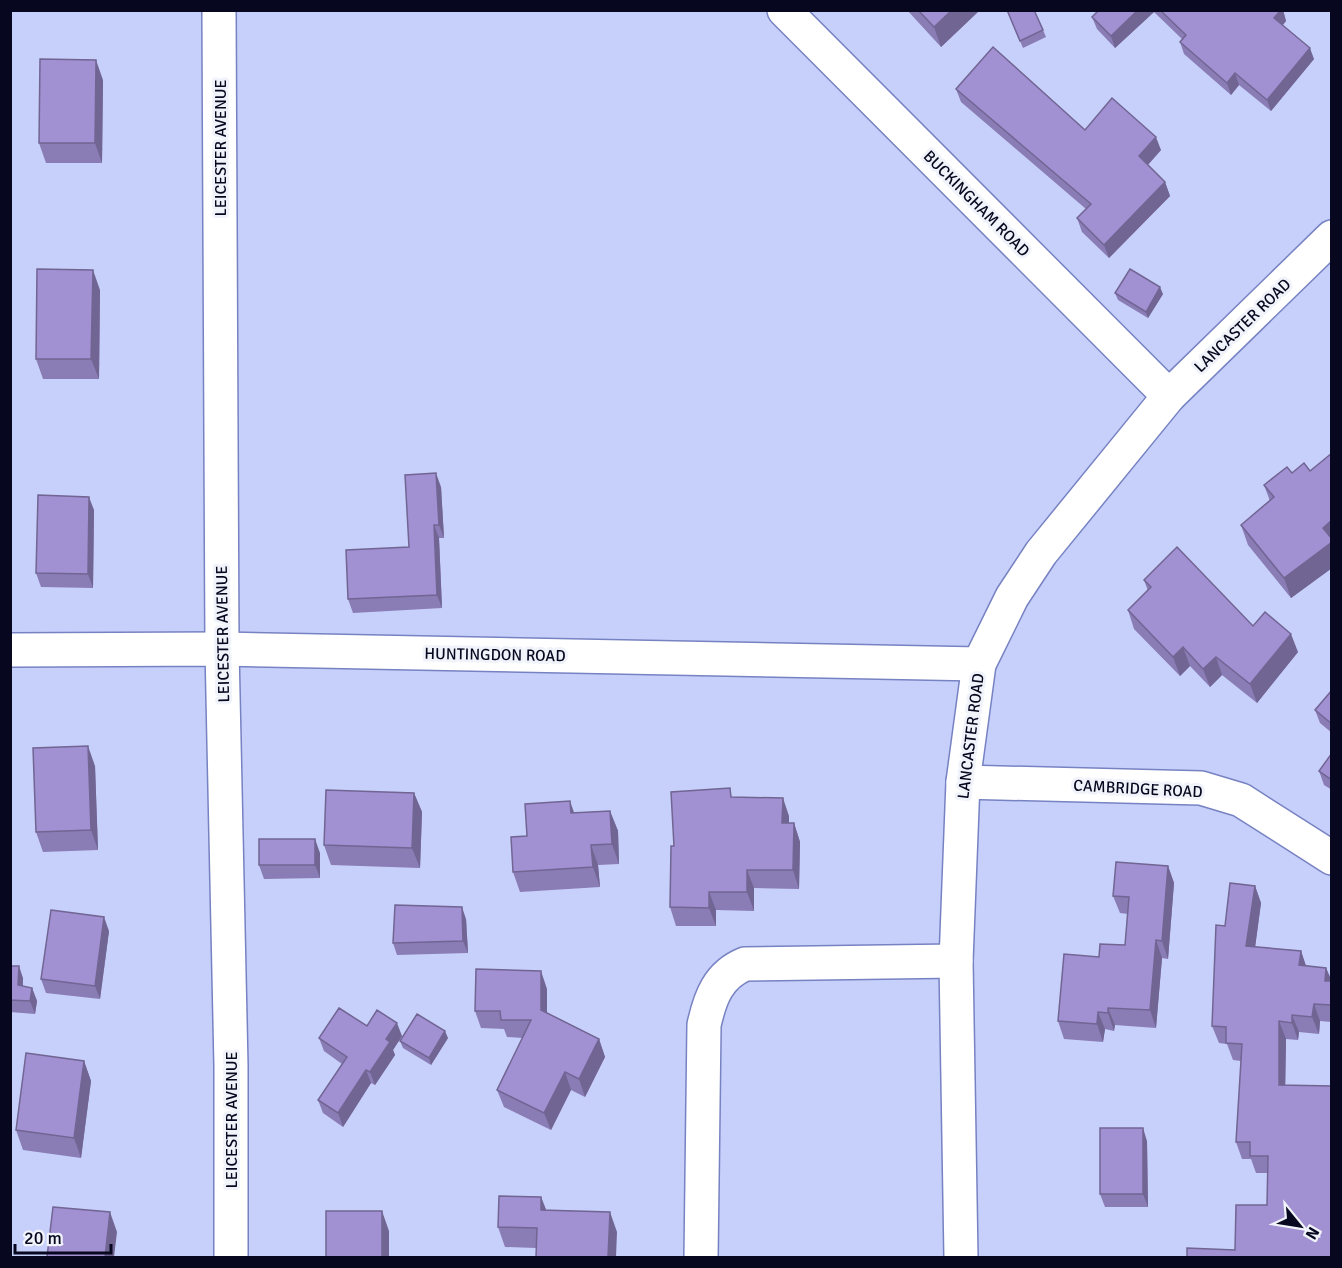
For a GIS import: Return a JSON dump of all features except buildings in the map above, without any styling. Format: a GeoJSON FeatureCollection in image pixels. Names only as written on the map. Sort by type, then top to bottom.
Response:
{"type":"FeatureCollection","features":[{"type":"Feature","properties":{"kind":"street","name":"LEICESTER AVENUE"},"geometry":{"type":"LineString","coordinates":[[219,10],[222,649],[231,1066],[231,1257]]}},
{"type":"Feature","properties":{"kind":"street","name":"BUCKINGHAM ROAD"},"geometry":{"type":"LineString","coordinates":[[784,10],[1169,396]]}},
{"type":"Feature","properties":{"kind":"street","name":"LANCASTER ROAD"},"geometry":{"type":"LineString","coordinates":[[962,1257],[956,961],[963,782],[979,664],[1012,597],[1041,553],[1169,396],[1332,237]]}},
{"type":"Feature","properties":{"kind":"street","name":"HUNTINGDON ROAD"},"geometry":{"type":"LineString","coordinates":[[10,650],[222,649],[979,664]]}},
{"type":"Feature","properties":{"kind":"street","name":"CAMBRIDGE ROAD"},"geometry":{"type":"LineString","coordinates":[[963,782],[1200,788],[1241,800],[1332,858]]}},
{"type":"Feature","properties":{"kind":"street"},"geometry":{"type":"LineString","coordinates":[[701,1257],[704,1025],[709,1004],[720,981],[734,969],[745,964],[956,961]]}}]}
